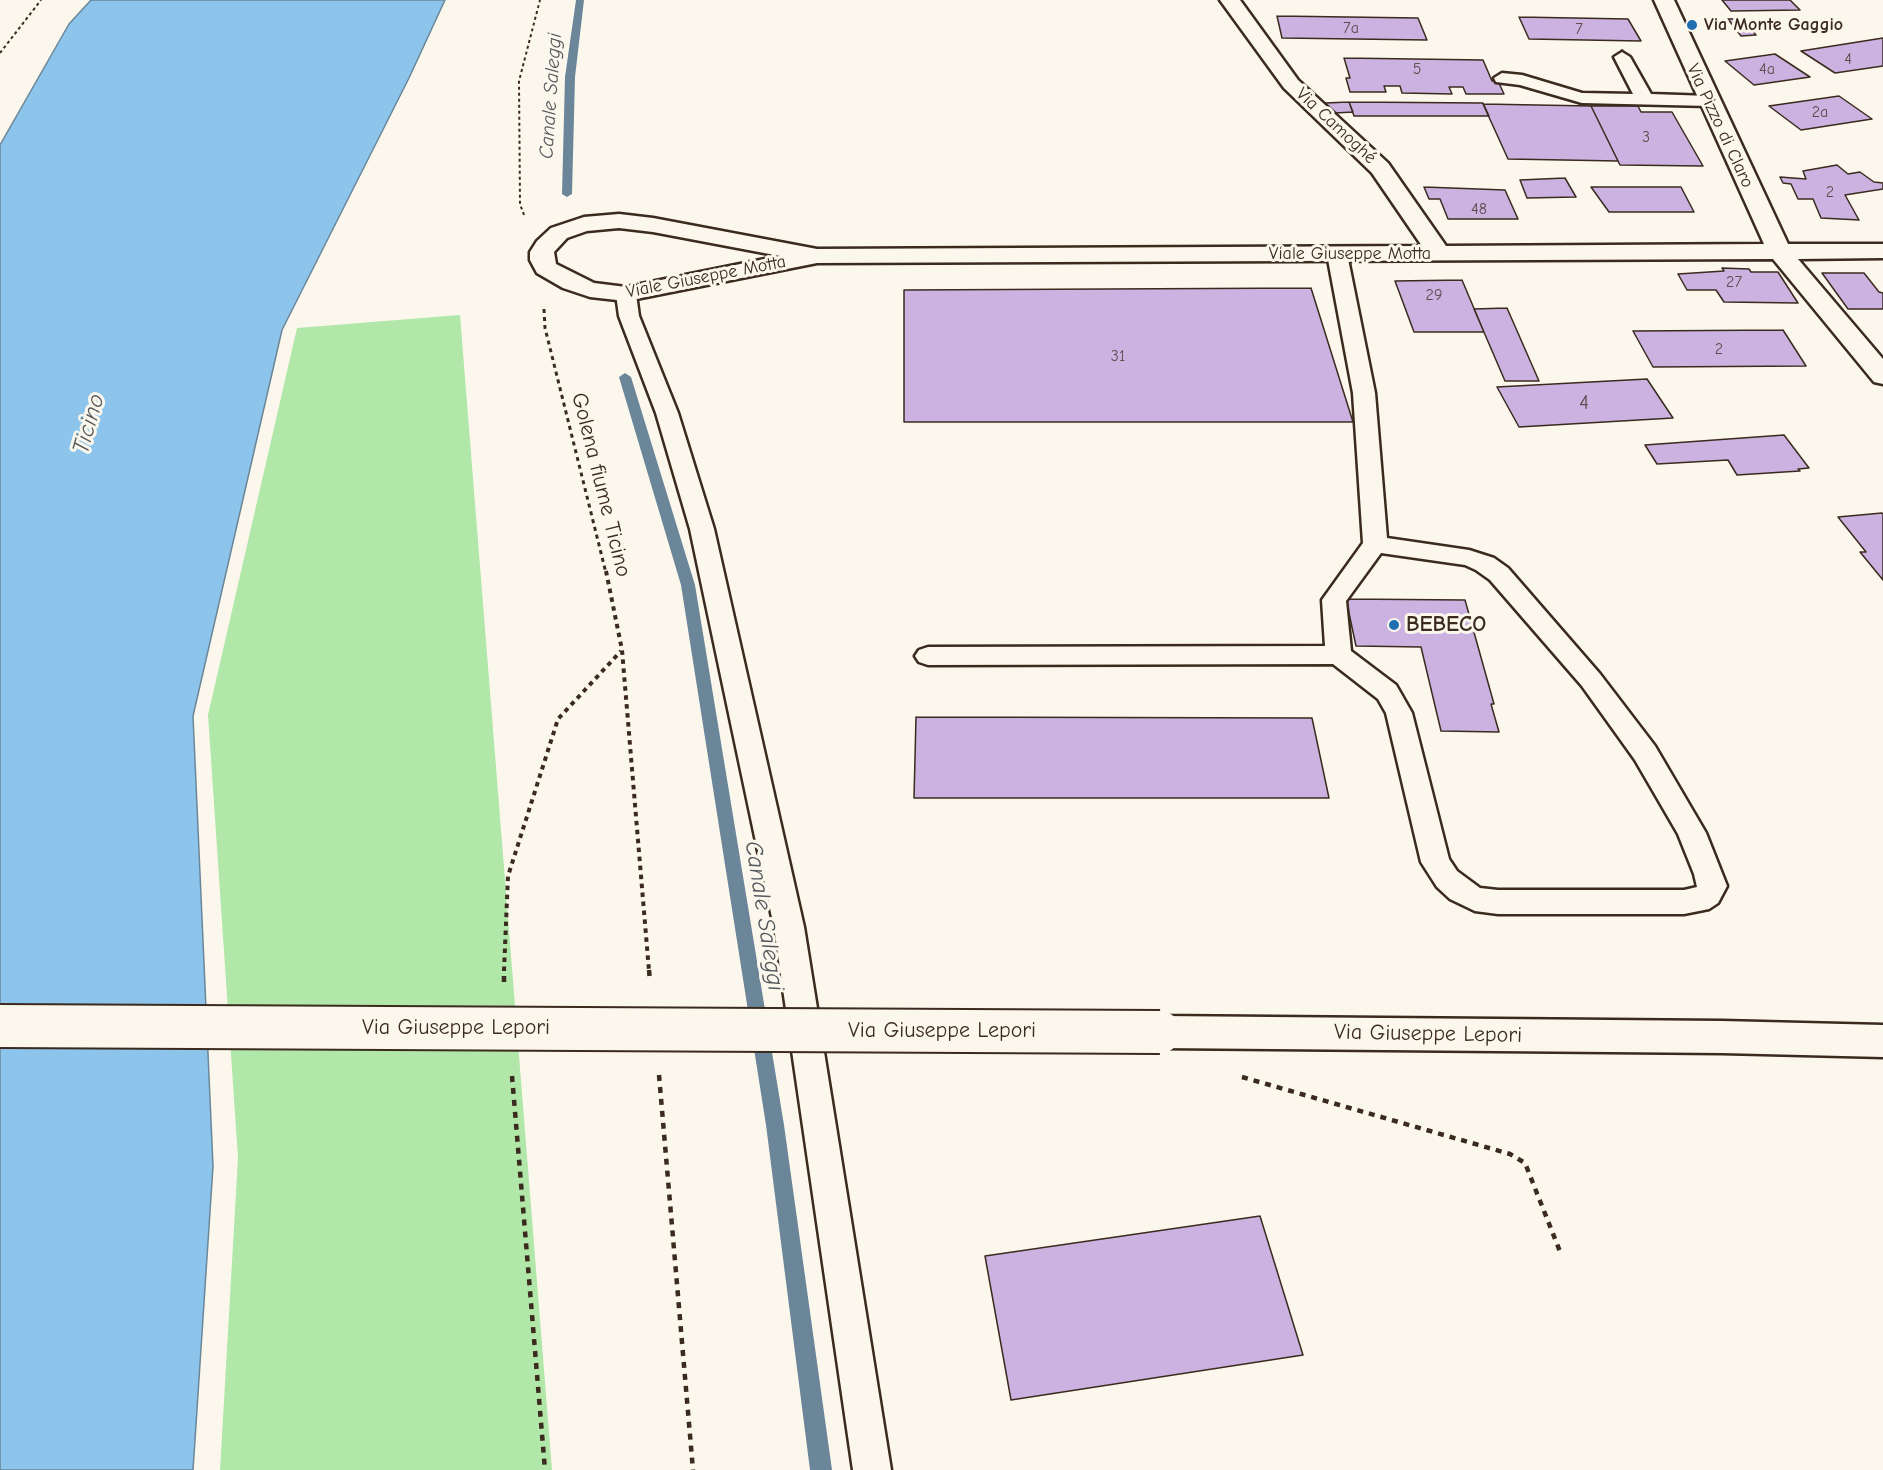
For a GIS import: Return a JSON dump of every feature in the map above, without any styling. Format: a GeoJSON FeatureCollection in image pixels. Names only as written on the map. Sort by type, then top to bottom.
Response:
{"type":"FeatureCollection","features":[{"type":"Feature","properties":{"kind":"street","name":"Via Camoghé"},"geometry":{"type":"LineString","coordinates":[[1230,0],[1290,84],[1380,168],[1431,239],[1438,254]]}},
{"type":"Feature","properties":{"kind":"street","name":"Via Pizzo di Claro"},"geometry":{"type":"LineString","coordinates":[[1664,0],[1779,251],[1879,367]]}},
{"type":"Feature","properties":{"kind":"street","name":"Viale Giuseppe Motta"},"geometry":{"type":"LineString","coordinates":[[817,256],[626,294],[590,290],[556,276],[546,268],[542,260],[543,252],[549,241],[571,228],[584,224],[619,221],[653,225],[817,256],[1883,251]]}},
{"type":"Feature","properties":{"kind":"street","name":"Via Giuseppe Lepori"},"geometry":{"type":"LineString","coordinates":[[0,1026],[1160,1032],[1722,1037],[1883,1041]]}},
{"type":"Feature","properties":{"kind":"lane"},"geometry":{"type":"LineString","coordinates":[[1622,57],[1645,100]]}},
{"type":"Feature","properties":{"kind":"lane"},"geometry":{"type":"LineString","coordinates":[[1502,78],[1522,80],[1582,98],[1709,101]]}},
{"type":"Feature","properties":{"kind":"lane"},"geometry":{"type":"LineString","coordinates":[[1337,254],[1364,393],[1376,544],[1334,600],[1339,656]]}},
{"type":"Feature","properties":{"kind":"lane"},"geometry":{"type":"LineString","coordinates":[[626,294],[629,316],[667,414],[702,529],[789,927],[872,1470]]}},
{"type":"Feature","properties":{"kind":"lane"},"geometry":{"type":"LineString","coordinates":[[928,656],[1339,656],[1387,692],[1399,713],[1435,862],[1447,879],[1460,891],[1475,899],[1498,902],[1699,901],[1708,895],[1712,886],[1709,874],[1692,833],[1645,753],[1591,680],[1499,574],[1485,564],[1469,558],[1376,544]]}},
{"type":"Feature","properties":{"kind":"path"},"geometry":{"type":"LineString","coordinates":[[0,52],[42,0]]}},
{"type":"Feature","properties":{"kind":"path"},"geometry":{"type":"LineString","coordinates":[[520,204],[519,81],[540,0]]}},
{"type":"Feature","properties":{"kind":"path","name":"Golena fiume Ticino"},"geometry":{"type":"LineString","coordinates":[[545,328],[603,556],[622,650]]}},
{"type":"Feature","properties":{"kind":"path"},"geometry":{"type":"LineString","coordinates":[[1238,1075],[1248,1081],[1510,1154],[1525,1163],[1561,1254]]}},
{"type":"Feature","properties":{"kind":"green space"},"geometry":{"type":"Polygon","coordinates":[[[460,315],[552,1470],[220,1470],[238,1158],[208,715],[297,328],[460,315]]]}},
{"type":"Feature","properties":{"kind":"water","name":"Ticino"},"geometry":{"type":"Polygon","coordinates":[[[91,0],[445,0],[409,78],[282,330],[193,716],[213,1166],[193,1470],[0,1470],[0,145],[69,24],[91,0]]]}},
{"type":"Feature","properties":{"kind":"building"},"geometry":{"type":"Polygon","coordinates":[[[1722,0],[1790,0],[1800,10],[1731,11],[1722,0]]]}},
{"type":"Feature","properties":{"kind":"building"},"geometry":{"type":"Polygon","coordinates":[[[1277,16],[1418,18],[1427,40],[1282,38],[1277,16]]]}},
{"type":"Feature","properties":{"kind":"building"},"geometry":{"type":"Polygon","coordinates":[[[1519,17],[1628,19],[1641,41],[1529,39],[1519,17]]]}},
{"type":"Feature","properties":{"kind":"building"},"geometry":{"type":"Polygon","coordinates":[[[1728,19],[1742,19],[1756,35],[1741,36],[1728,19]]]}},
{"type":"Feature","properties":{"kind":"building"},"geometry":{"type":"Polygon","coordinates":[[[1883,38],[1883,66],[1835,73],[1801,51],[1883,38]]]}},
{"type":"Feature","properties":{"kind":"building"},"geometry":{"type":"Polygon","coordinates":[[[1775,54],[1810,77],[1754,85],[1725,61],[1775,54]]]}},
{"type":"Feature","properties":{"kind":"building"},"geometry":{"type":"Polygon","coordinates":[[[1344,58],[1483,60],[1492,81],[1498,81],[1504,94],[1466,94],[1463,87],[1449,87],[1452,94],[1402,93],[1400,86],[1384,86],[1386,92],[1350,92],[1346,78],[1350,78],[1344,58]]]}},
{"type":"Feature","properties":{"kind":"building"},"geometry":{"type":"Polygon","coordinates":[[[1839,96],[1872,119],[1801,130],[1769,106],[1839,96]]]}},
{"type":"Feature","properties":{"kind":"building"},"geometry":{"type":"Polygon","coordinates":[[[1349,102],[1483,103],[1489,116],[1354,116],[1349,102]]]}},
{"type":"Feature","properties":{"kind":"building"},"geometry":{"type":"Polygon","coordinates":[[[1349,102],[1353,112],[1335,113],[1325,103],[1349,102]]]}},
{"type":"Feature","properties":{"kind":"building"},"geometry":{"type":"Polygon","coordinates":[[[1483,104],[1591,106],[1618,161],[1508,159],[1483,104]]]}},
{"type":"Feature","properties":{"kind":"building"},"geometry":{"type":"Polygon","coordinates":[[[1591,106],[1638,106],[1641,112],[1672,112],[1703,166],[1620,165],[1591,106]]]}},
{"type":"Feature","properties":{"kind":"building"},"geometry":{"type":"Polygon","coordinates":[[[1837,165],[1848,174],[1860,172],[1874,182],[1883,183],[1883,189],[1845,195],[1859,220],[1821,218],[1813,199],[1798,199],[1791,184],[1783,183],[1780,177],[1806,179],[1803,171],[1837,165]]]}},
{"type":"Feature","properties":{"kind":"building"},"geometry":{"type":"Polygon","coordinates":[[[1565,178],[1576,197],[1527,198],[1520,180],[1565,178]]]}},
{"type":"Feature","properties":{"kind":"building"},"geometry":{"type":"Polygon","coordinates":[[[1424,187],[1505,190],[1518,219],[1448,219],[1440,199],[1429,199],[1424,187]]]}},
{"type":"Feature","properties":{"kind":"building"},"geometry":{"type":"Polygon","coordinates":[[[1591,187],[1681,187],[1694,212],[1609,212],[1591,187]]]}},
{"type":"Feature","properties":{"kind":"building"},"geometry":{"type":"Polygon","coordinates":[[[1722,268],[1749,269],[1751,272],[1778,272],[1798,303],[1724,302],[1716,290],[1687,290],[1678,274],[1724,271],[1722,268]]]}},
{"type":"Feature","properties":{"kind":"building"},"geometry":{"type":"Polygon","coordinates":[[[1822,273],[1864,273],[1879,292],[1883,293],[1883,309],[1848,309],[1822,273]]]}},
{"type":"Feature","properties":{"kind":"building"},"geometry":{"type":"Polygon","coordinates":[[[1462,280],[1484,332],[1414,332],[1395,281],[1462,280]]]}},
{"type":"Feature","properties":{"kind":"building"},"geometry":{"type":"Polygon","coordinates":[[[1311,288],[1353,422],[904,422],[904,290],[1311,288]]]}},
{"type":"Feature","properties":{"kind":"building"},"geometry":{"type":"Polygon","coordinates":[[[1507,308],[1539,381],[1505,381],[1474,309],[1507,308]]]}},
{"type":"Feature","properties":{"kind":"building"},"geometry":{"type":"Polygon","coordinates":[[[1783,330],[1806,366],[1653,367],[1633,331],[1783,330]]]}},
{"type":"Feature","properties":{"kind":"building"},"geometry":{"type":"Polygon","coordinates":[[[1647,379],[1673,418],[1519,427],[1497,387],[1647,379]]]}},
{"type":"Feature","properties":{"kind":"building"},"geometry":{"type":"Polygon","coordinates":[[[1784,435],[1809,468],[1798,469],[1800,471],[1737,475],[1728,460],[1657,464],[1645,445],[1784,435]]]}},
{"type":"Feature","properties":{"kind":"building"},"geometry":{"type":"Polygon","coordinates":[[[1882,513],[1883,580],[1860,552],[1866,552],[1838,517],[1882,513]]]}},
{"type":"Feature","properties":{"kind":"building"},"geometry":{"type":"Polygon","coordinates":[[[1346,599],[1465,600],[1494,704],[1491,704],[1499,732],[1441,731],[1421,647],[1356,646],[1346,599]]]}},
{"type":"Feature","properties":{"kind":"building"},"geometry":{"type":"Polygon","coordinates":[[[916,717],[1312,718],[1329,798],[914,798],[916,717]]]}},
{"type":"Feature","properties":{"kind":"building"},"geometry":{"type":"Polygon","coordinates":[[[1260,1216],[1303,1355],[1011,1400],[985,1256],[1260,1216]]]}},
{"type":"Feature","properties":{"kind":"waterway","name":"Canale Saleggi"},"geometry":{"type":"LineString","coordinates":[[567,194],[570,77],[580,0]]}},
{"type":"Feature","properties":{"kind":"waterway","name":"Canale Saleggi"},"geometry":{"type":"LineString","coordinates":[[625,377],[688,585],[775,1125],[821,1470]]}},
{"type":"Feature","properties":{"kind":"place","name":"Via Monte Gaggio"},"geometry":{"type":"Point","coordinates":[1692,25]}},
{"type":"Feature","properties":{"kind":"place","name":"BEBECO"},"geometry":{"type":"Point","coordinates":[1394,625]}}]}
